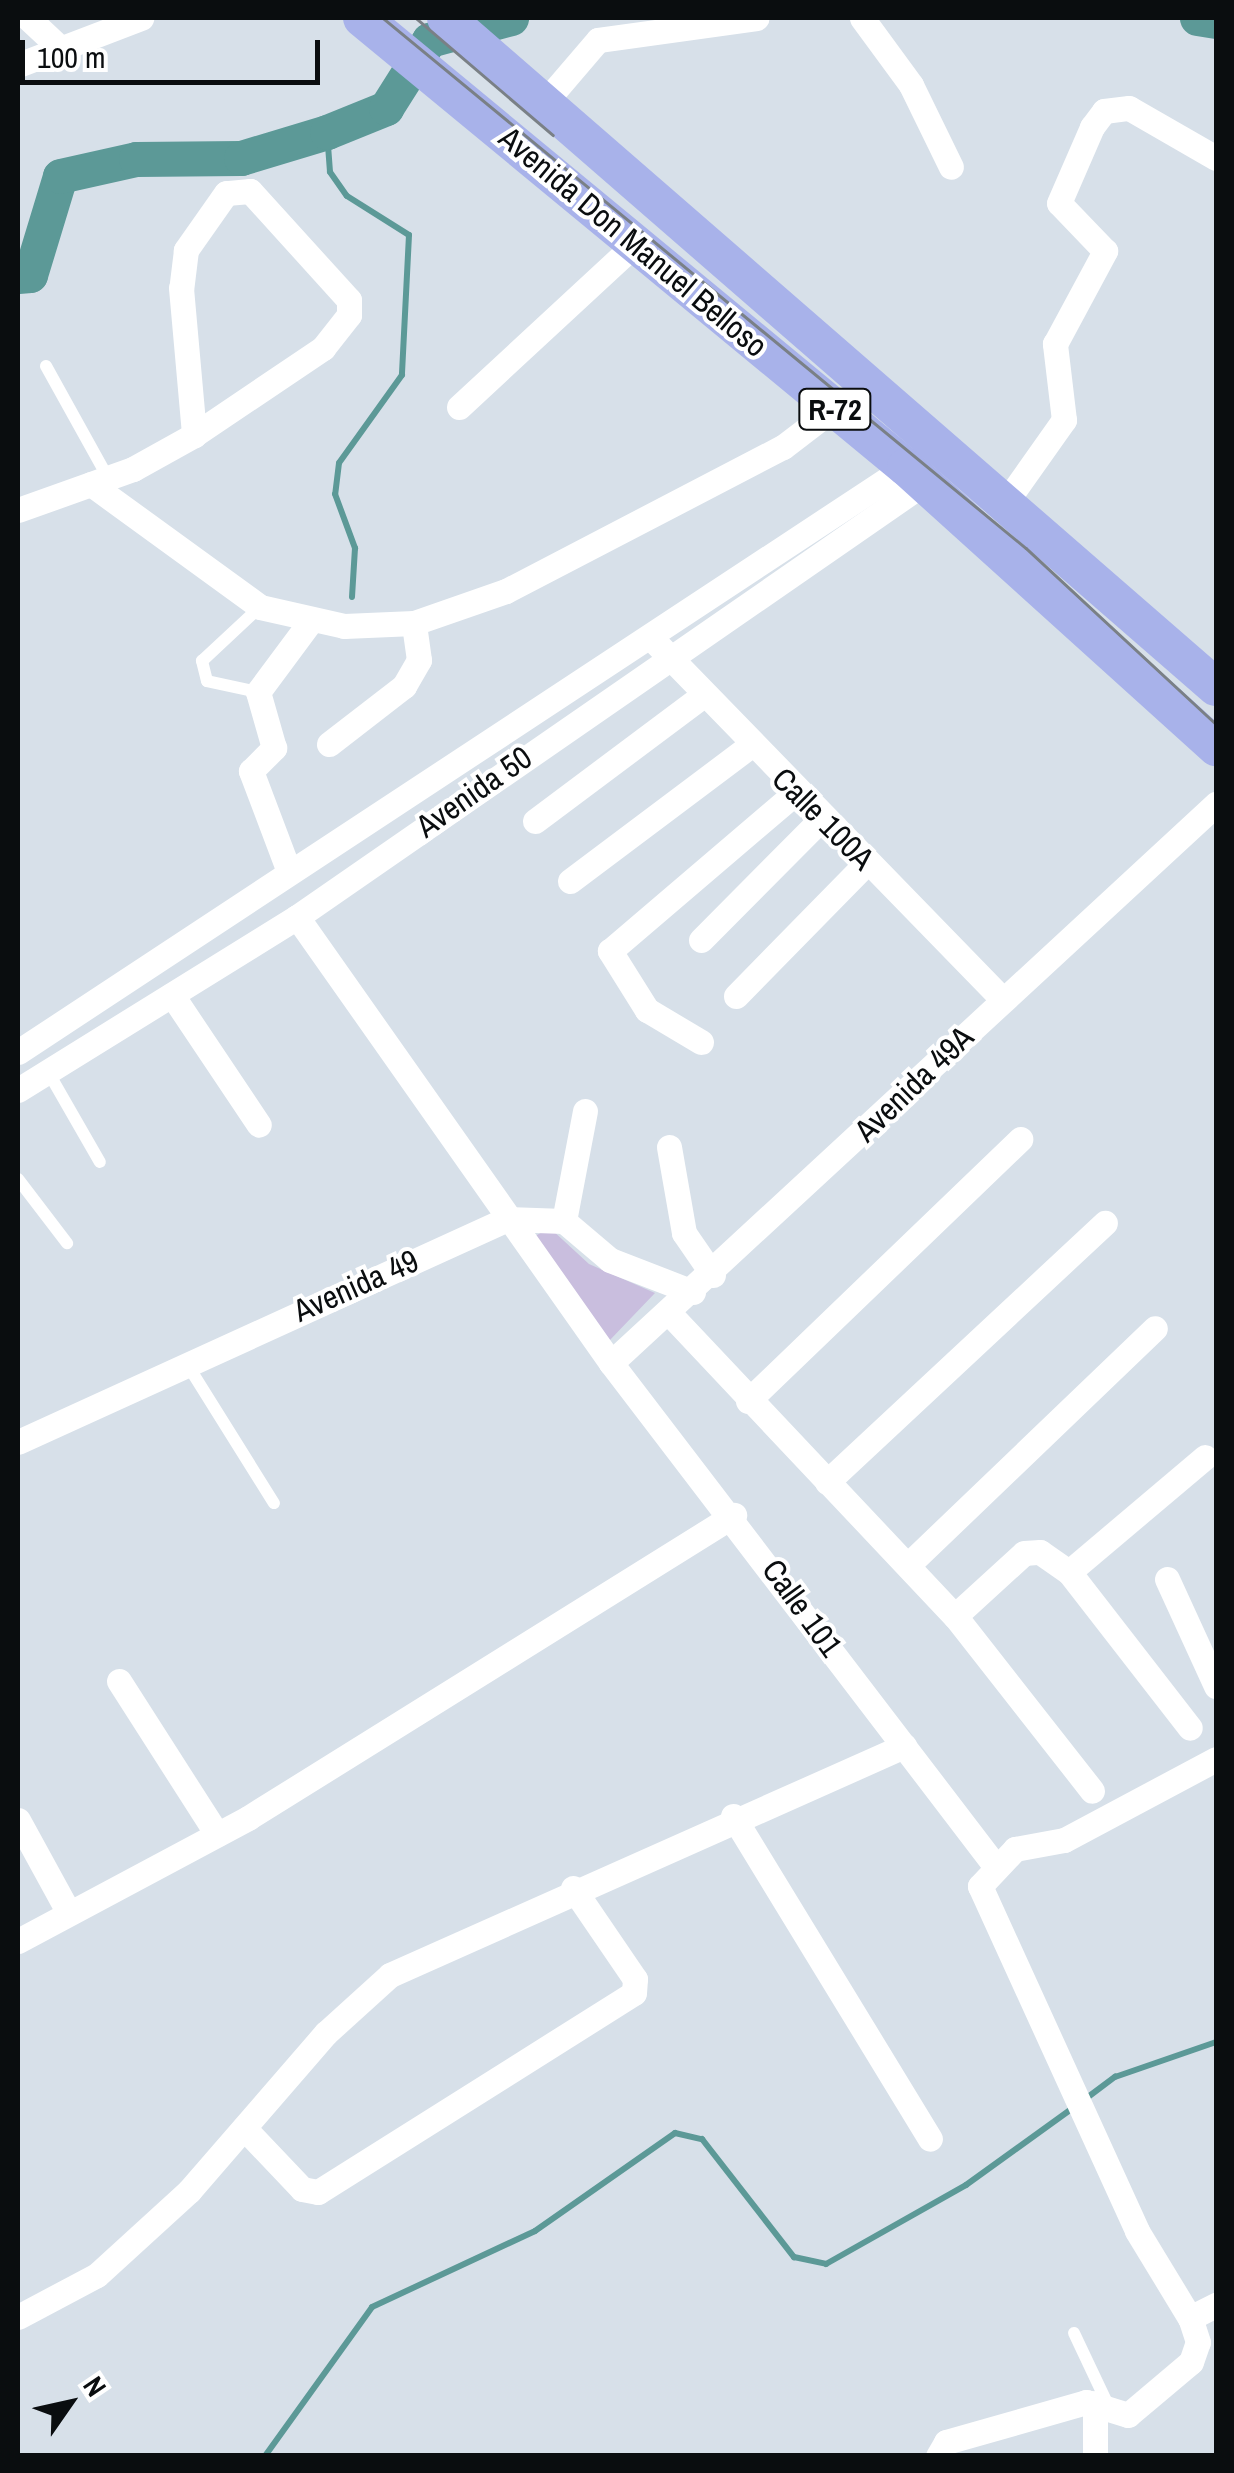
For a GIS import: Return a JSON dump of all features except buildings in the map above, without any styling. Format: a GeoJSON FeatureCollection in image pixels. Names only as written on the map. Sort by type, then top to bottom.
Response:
{"type":"FeatureCollection","features":[{"type":"Feature","properties":{"kind":"main road","name":"Avenida Don Manuel Belloso"},"geometry":{"type":"LineString","coordinates":[[362,18],[915,475],[1216,747]]}},
{"type":"Feature","properties":{"kind":"main road","name":"Avenida Don Manuel Belloso"},"geometry":{"type":"LineString","coordinates":[[464,34],[1008,499],[1216,687]]}},
{"type":"Feature","properties":{"kind":"street"},"geometry":{"type":"LineString","coordinates":[[28,18],[58,45]]}},
{"type":"Feature","properties":{"kind":"street"},"geometry":{"type":"LineString","coordinates":[[18,65],[58,45],[141,18]]}},
{"type":"Feature","properties":{"kind":"street"},"geometry":{"type":"LineString","coordinates":[[544,103],[598,40],[756,18]]}},
{"type":"Feature","properties":{"kind":"street"},"geometry":{"type":"LineString","coordinates":[[862,18],[911,85],[951,167]]}},
{"type":"Feature","properties":{"kind":"street"},"geometry":{"type":"LineString","coordinates":[[1008,499],[1064,420],[1055,344],[1106,250],[1059,202],[1092,127],[1104,111],[1129,108],[1216,158]]}},
{"type":"Feature","properties":{"kind":"street"},"geometry":{"type":"LineString","coordinates":[[18,510],[100,480],[194,435],[322,348],[350,315],[349,300],[250,191],[226,192],[186,250],[181,288],[194,435]]}},
{"type":"Feature","properties":{"kind":"street"},"geometry":{"type":"LineString","coordinates":[[459,407],[635,244]]}},
{"type":"Feature","properties":{"kind":"street"},"geometry":{"type":"LineString","coordinates":[[100,480],[260,606],[310,622],[414,624],[506,591],[783,447],[834,408]]}},
{"type":"Feature","properties":{"kind":"street","name":"Avenida 50"},"geometry":{"type":"LineString","coordinates":[[18,1052],[288,869],[651,634],[915,475]]}},
{"type":"Feature","properties":{"kind":"street","name":"Avenida 50"},"geometry":{"type":"LineString","coordinates":[[18,1090],[297,917],[915,475]]}},
{"type":"Feature","properties":{"kind":"street"},"geometry":{"type":"LineString","coordinates":[[288,869],[251,778],[274,748],[258,692],[310,622]]}},
{"type":"Feature","properties":{"kind":"street"},"geometry":{"type":"LineString","coordinates":[[329,744],[404,686],[419,660],[414,624]]}},
{"type":"Feature","properties":{"kind":"street","name":"Calle 100A"},"geometry":{"type":"LineString","coordinates":[[651,634],[665,657],[701,697],[1002,1000]]}},
{"type":"Feature","properties":{"kind":"street"},"geometry":{"type":"LineString","coordinates":[[535,821],[701,697]]}},
{"type":"Feature","properties":{"kind":"street"},"geometry":{"type":"LineString","coordinates":[[570,881],[752,746]]}},
{"type":"Feature","properties":{"kind":"street"},"geometry":{"type":"LineString","coordinates":[[702,1042],[647,1010],[610,951],[796,792]]}},
{"type":"Feature","properties":{"kind":"street","name":"Avenida 49A"},"geometry":{"type":"LineString","coordinates":[[611,1362],[713,1275],[1002,1000],[1216,804]]}},
{"type":"Feature","properties":{"kind":"street"},"geometry":{"type":"LineString","coordinates":[[701,940],[822,817]]}},
{"type":"Feature","properties":{"kind":"street"},"geometry":{"type":"LineString","coordinates":[[736,996],[867,862]]}},
{"type":"Feature","properties":{"kind":"street","name":"Calle 101"},"geometry":{"type":"LineString","coordinates":[[297,917],[611,1362],[734,1515],[994,1863]]}},
{"type":"Feature","properties":{"kind":"street"},"geometry":{"type":"LineString","coordinates":[[172,995],[259,1124]]}},
{"type":"Feature","properties":{"kind":"street"},"geometry":{"type":"LineString","coordinates":[[585,1111],[564,1221],[610,1260],[693,1292]]}},
{"type":"Feature","properties":{"kind":"street"},"geometry":{"type":"LineString","coordinates":[[748,1401],[1020,1139]]}},
{"type":"Feature","properties":{"kind":"street"},"geometry":{"type":"LineString","coordinates":[[669,1147],[684,1232],[713,1275]]}},
{"type":"Feature","properties":{"kind":"street","name":"Avenida 49"},"geometry":{"type":"LineString","coordinates":[[18,1442],[186,1362],[508,1219],[564,1221]]}},
{"type":"Feature","properties":{"kind":"street"},"geometry":{"type":"LineString","coordinates":[[827,1482],[1105,1223]]}},
{"type":"Feature","properties":{"kind":"street"},"geometry":{"type":"LineString","coordinates":[[670,1313],[748,1401],[955,1616],[1092,1791]]}},
{"type":"Feature","properties":{"kind":"street"},"geometry":{"type":"LineString","coordinates":[[908,1565],[1155,1328]]}},
{"type":"Feature","properties":{"kind":"street"},"geometry":{"type":"LineString","coordinates":[[1069,1572],[1205,1457]]}},
{"type":"Feature","properties":{"kind":"street"},"geometry":{"type":"LineString","coordinates":[[18,1911],[24,1938],[217,1834],[734,1515]]}},
{"type":"Feature","properties":{"kind":"street"},"geometry":{"type":"LineString","coordinates":[[955,1616],[1024,1553],[1040,1552],[1069,1572],[1190,1728]]}},
{"type":"Feature","properties":{"kind":"street"},"geometry":{"type":"LineString","coordinates":[[1167,1579],[1216,1686]]}},
{"type":"Feature","properties":{"kind":"street"},"geometry":{"type":"LineString","coordinates":[[119,1680],[217,1834]]}},
{"type":"Feature","properties":{"kind":"street"},"geometry":{"type":"LineString","coordinates":[[18,2318],[97,2275],[244,2128],[374,1986],[573,1888],[904,1746]]}},
{"type":"Feature","properties":{"kind":"street"},"geometry":{"type":"LineString","coordinates":[[938,2456],[946,2442],[1103,2408],[1128,2415],[1192,2362],[1198,2342],[1190,2318],[1083,2113],[982,1905],[980,1886],[994,1863],[1064,1840],[1216,1759]]}},
{"type":"Feature","properties":{"kind":"street"},"geometry":{"type":"LineString","coordinates":[[734,1816],[930,2139]]}},
{"type":"Feature","properties":{"kind":"street"},"geometry":{"type":"LineString","coordinates":[[18,1820],[69,1913]]}},
{"type":"Feature","properties":{"kind":"street"},"geometry":{"type":"LineString","coordinates":[[244,2128],[302,2189],[318,2192],[634,1993],[635,1980],[573,1888]]}},
{"type":"Feature","properties":{"kind":"street"},"geometry":{"type":"LineString","coordinates":[[1190,2318],[1216,2306]]}},
{"type":"Feature","properties":{"kind":"street"},"geometry":{"type":"LineString","coordinates":[[1095,2456],[1103,2408]]}},
{"type":"Feature","properties":{"kind":"lane"},"geometry":{"type":"LineString","coordinates":[[46,366],[100,480]]}},
{"type":"Feature","properties":{"kind":"lane"},"geometry":{"type":"LineString","coordinates":[[258,692],[207,681],[202,661],[260,606]]}},
{"type":"Feature","properties":{"kind":"lane"},"geometry":{"type":"LineString","coordinates":[[47,1070],[100,1162]]}},
{"type":"Feature","properties":{"kind":"lane"},"geometry":{"type":"LineString","coordinates":[[18,1179],[67,1243]]}},
{"type":"Feature","properties":{"kind":"lane"},"geometry":{"type":"LineString","coordinates":[[186,1362],[274,1503]]}},
{"type":"Feature","properties":{"kind":"lane"},"geometry":{"type":"LineString","coordinates":[[1074,2332],[1103,2408]]}},
{"type":"Feature","properties":{"kind":"shaded area"},"geometry":{"type":"Polygon","coordinates":[[[550,1228],[589,1264],[655,1293],[609,1341],[535,1236],[550,1228]]]}},
{"type":"Feature","properties":{"kind":"waterway"},"geometry":{"type":"LineString","coordinates":[[18,276],[30,275],[60,176],[136,159],[241,158],[327,132],[386,108],[429,40],[511,18]]}},
{"type":"Feature","properties":{"kind":"waterway"},"geometry":{"type":"LineString","coordinates":[[1197,18],[1216,21]]}},
{"type":"Feature","properties":{"kind":"waterway"},"geometry":{"type":"LineString","coordinates":[[327,132],[330,172],[347,196],[409,235],[402,375],[339,463],[335,494],[355,548],[352,597]]}},
{"type":"Feature","properties":{"kind":"waterway"},"geometry":{"type":"LineString","coordinates":[[1084,2100],[1115,2077],[1216,2042]]}},
{"type":"Feature","properties":{"kind":"waterway"},"geometry":{"type":"LineString","coordinates":[[265,2456],[372,2307],[535,2231],[675,2133],[702,2139],[794,2257],[826,2264],[966,2185],[1074,2107]]}},
{"type":"Feature","properties":{"kind":"tram line"},"geometry":{"type":"LineString","coordinates":[[383,18],[1026,548],[1216,724]]}},
{"type":"Feature","properties":{"kind":"tram line"},"geometry":{"type":"LineString","coordinates":[[416,18],[553,135]]}}]}
